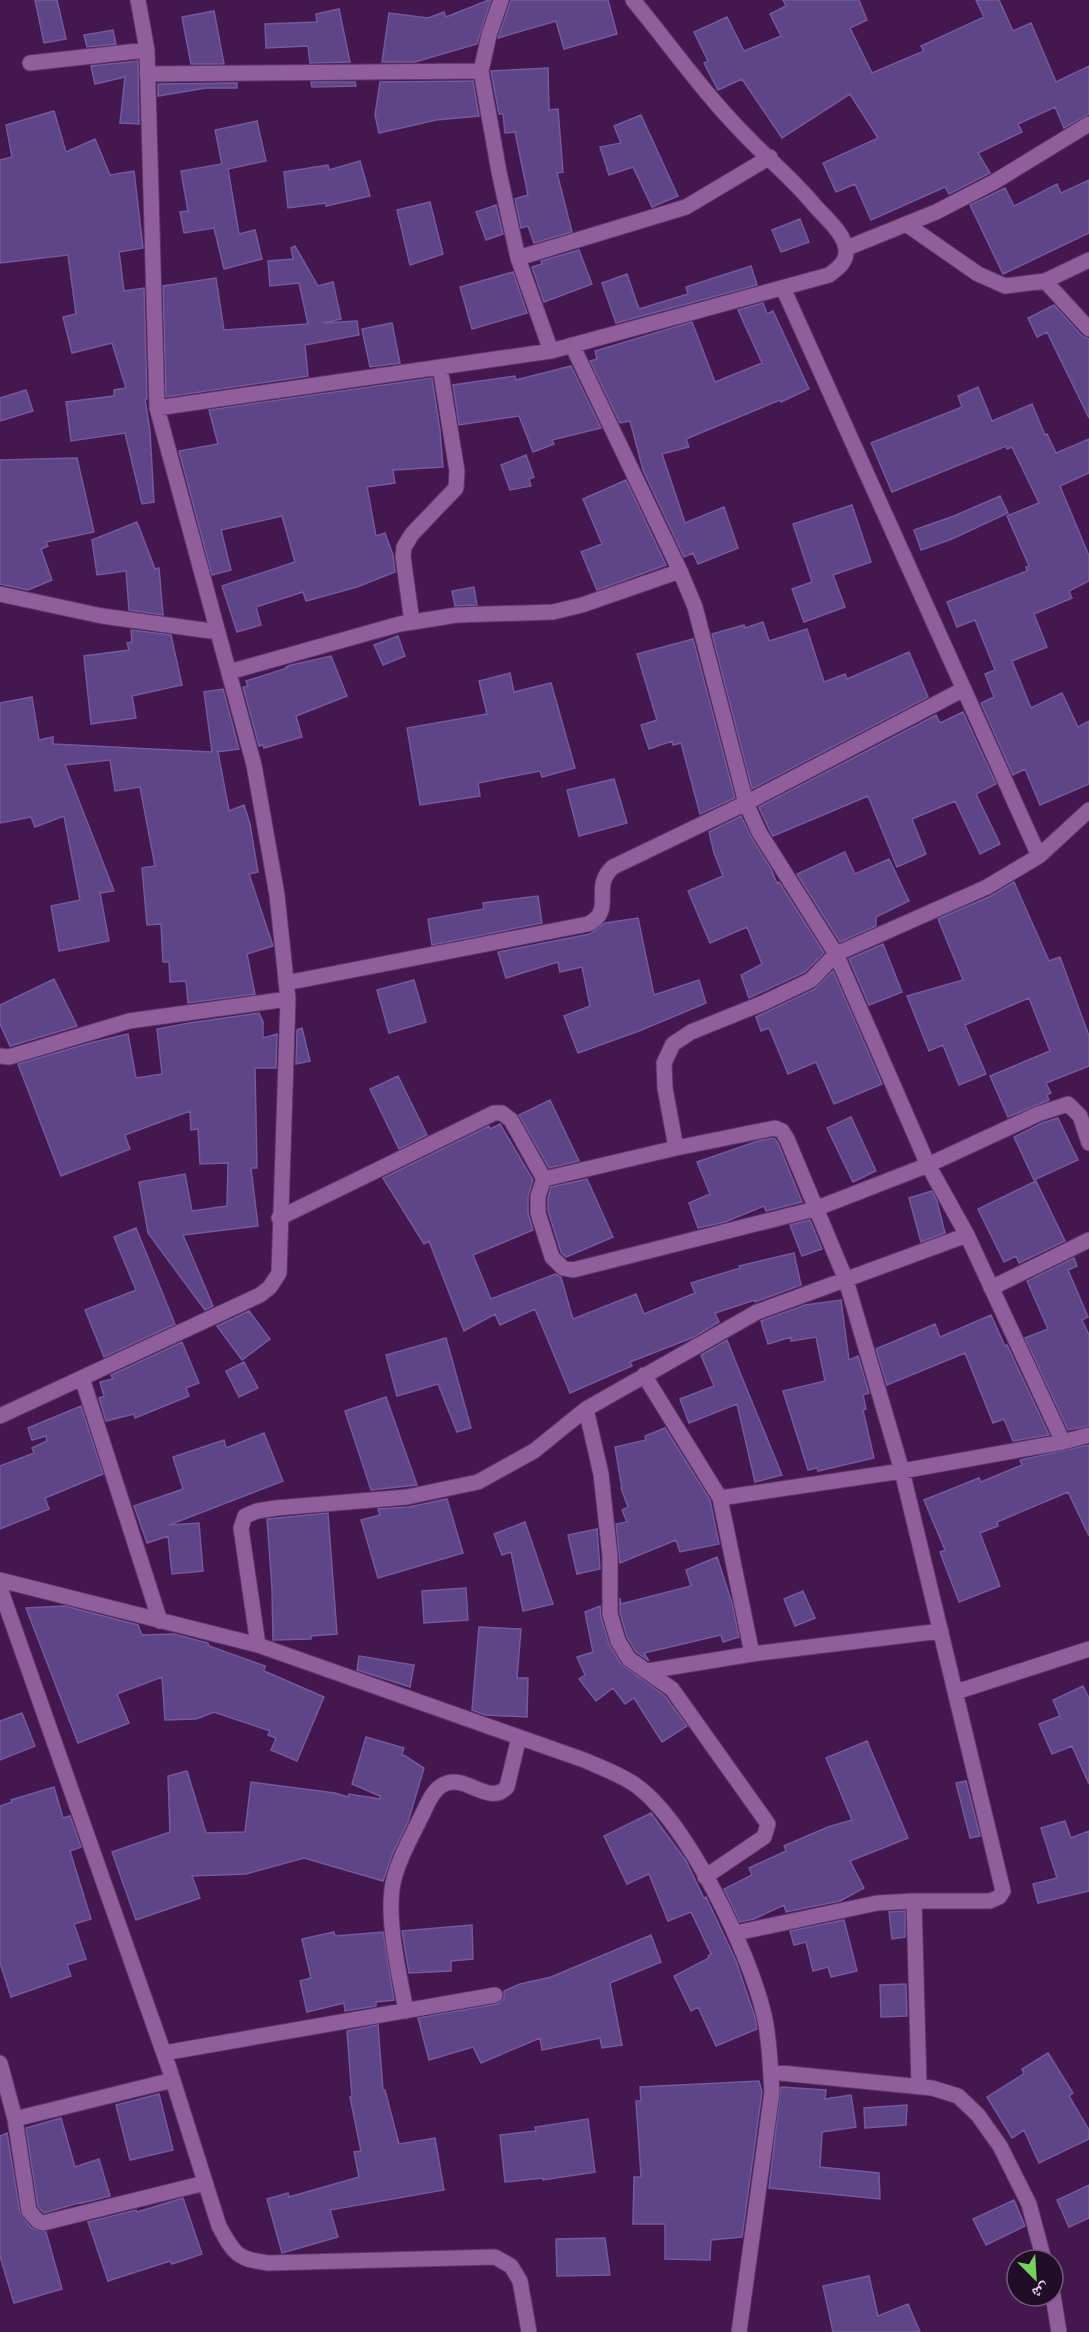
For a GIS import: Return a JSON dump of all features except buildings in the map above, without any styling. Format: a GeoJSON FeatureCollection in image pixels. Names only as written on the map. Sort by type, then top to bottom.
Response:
{"type":"FeatureCollection","features":[{"type":"Feature","properties":{"kind":"street"},"geometry":{"type":"LineString","coordinates":[[0,1416],[260,1295],[270,1287],[279,1273],[279,1218],[288,999],[277,895],[254,765],[157,408],[147,50],[138,0]]}},
{"type":"Feature","properties":{"kind":"street"},"geometry":{"type":"LineString","coordinates":[[501,0],[489,35],[481,71],[518,258],[551,351]]}},
{"type":"Feature","properties":{"kind":"street"},"geometry":{"type":"LineString","coordinates":[[157,408],[551,351],[829,274],[845,260],[847,248],[840,235],[770,157],[748,138],[688,72],[633,0]]}},
{"type":"Feature","properties":{"kind":"street"},"geometry":{"type":"LineString","coordinates":[[30,63],[147,50]]}},
{"type":"Feature","properties":{"kind":"street"},"geometry":{"type":"LineString","coordinates":[[147,74],[481,71]]}},
{"type":"Feature","properties":{"kind":"street"},"geometry":{"type":"LineString","coordinates":[[847,248],[936,212],[994,183],[1089,124]]}},
{"type":"Feature","properties":{"kind":"street"},"geometry":{"type":"LineString","coordinates":[[518,258],[653,219],[686,207],[770,157]]}},
{"type":"Feature","properties":{"kind":"street"},"geometry":{"type":"LineString","coordinates":[[906,224],[978,273],[1005,286],[1045,280],[1089,260]]}},
{"type":"Feature","properties":{"kind":"street"},"geometry":{"type":"LineString","coordinates":[[1045,280],[1089,329]]}},
{"type":"Feature","properties":{"kind":"street"},"geometry":{"type":"LineString","coordinates":[[783,288],[1040,856]]}},
{"type":"Feature","properties":{"kind":"street"},"geometry":{"type":"LineString","coordinates":[[572,345],[680,570],[695,607],[746,803],[759,832],[836,954],[928,1165],[967,1235],[1063,1442]]}},
{"type":"Feature","properties":{"kind":"street"},"geometry":{"type":"LineString","coordinates":[[412,622],[403,557],[404,547],[412,534],[456,488],[457,471],[440,367]]}},
{"type":"Feature","properties":{"kind":"street"},"geometry":{"type":"LineString","coordinates":[[229,672],[364,633],[412,622],[457,615],[554,612],[582,605],[680,570]]}},
{"type":"Feature","properties":{"kind":"street"},"geometry":{"type":"LineString","coordinates":[[0,594],[102,616],[218,632]]}},
{"type":"Feature","properties":{"kind":"street"},"geometry":{"type":"LineString","coordinates":[[286,983],[595,921],[600,915],[602,881],[605,874],[613,867],[746,803],[964,689]]}},
{"type":"Feature","properties":{"kind":"street"},"geometry":{"type":"LineString","coordinates":[[676,1148],[665,1088],[664,1063],[673,1044],[691,1032],[811,980],[836,954],[987,887],[1040,856],[1089,810]]}},
{"type":"Feature","properties":{"kind":"street"},"geometry":{"type":"LineString","coordinates":[[0,1056],[9,1057],[129,1021],[288,999]]}},
{"type":"Feature","properties":{"kind":"street"},"geometry":{"type":"LineString","coordinates":[[279,1218],[494,1113],[502,1113],[511,1120],[544,1179],[538,1196],[537,1213],[552,1257],[563,1268],[573,1270],[815,1209],[928,1165],[1038,1114],[1068,1104],[1080,1116],[1089,1143]]}},
{"type":"Feature","properties":{"kind":"street"},"geometry":{"type":"LineString","coordinates":[[544,1179],[676,1148],[776,1128],[782,1131],[846,1280],[902,1471],[1003,1891],[999,1897],[990,1901],[914,1901],[877,1904],[736,1933]]}},
{"type":"Feature","properties":{"kind":"street"},"geometry":{"type":"LineString","coordinates":[[258,1645],[242,1528],[245,1516],[257,1511],[276,1508],[407,1497],[478,1482],[534,1451],[586,1409],[757,1312],[967,1235]]}},
{"type":"Feature","properties":{"kind":"street"},"geometry":{"type":"LineString","coordinates":[[991,1288],[1089,1240]]}},
{"type":"Feature","properties":{"kind":"street"},"geometry":{"type":"LineString","coordinates":[[644,1375],[720,1498],[752,1654]]}},
{"type":"Feature","properties":{"kind":"street"},"geometry":{"type":"LineString","coordinates":[[82,1378],[160,1621]]}},
{"type":"Feature","properties":{"kind":"street"},"geometry":{"type":"LineString","coordinates":[[586,1409],[601,1474],[610,1556],[610,1614],[618,1641],[629,1659],[672,1689],[768,1824],[764,1837],[705,1877]]}},
{"type":"Feature","properties":{"kind":"street"},"geometry":{"type":"LineString","coordinates":[[720,1498],[902,1471],[1063,1442],[1089,1435]]}},
{"type":"Feature","properties":{"kind":"street"},"geometry":{"type":"LineString","coordinates":[[0,1580],[258,1645],[584,1760],[633,1783],[660,1806],[692,1853],[736,1933],[764,2014],[770,2053],[771,2092],[740,2332]]}},
{"type":"Feature","properties":{"kind":"street"},"geometry":{"type":"LineString","coordinates":[[0,1588],[164,2053],[219,2226],[232,2249],[246,2260],[268,2264],[495,2257],[511,2266],[520,2282],[528,2332]]}},
{"type":"Feature","properties":{"kind":"street"},"geometry":{"type":"LineString","coordinates":[[648,1671],[752,1654],[941,1630]]}},
{"type":"Feature","properties":{"kind":"street"},"geometry":{"type":"LineString","coordinates":[[956,1692],[1089,1649]]}},
{"type":"Feature","properties":{"kind":"street"},"geometry":{"type":"LineString","coordinates":[[406,2011],[392,1930],[393,1885],[399,1862],[432,1795],[444,1784],[453,1782],[492,1794],[502,1792],[507,1787],[519,1737]]}},
{"type":"Feature","properties":{"kind":"street"},"geometry":{"type":"LineString","coordinates":[[914,1901],[919,2086]]}},
{"type":"Feature","properties":{"kind":"street"},"geometry":{"type":"LineString","coordinates":[[164,2053],[495,1995]]}},
{"type":"Feature","properties":{"kind":"street"},"geometry":{"type":"LineString","coordinates":[[0,2063],[15,2119],[29,2211],[38,2221],[43,2223],[205,2183]]}},
{"type":"Feature","properties":{"kind":"street"},"geometry":{"type":"LineString","coordinates":[[771,2072],[919,2086],[957,2096],[978,2115],[1000,2146],[1029,2204],[1041,2248]]}},
{"type":"Feature","properties":{"kind":"street"},"geometry":{"type":"LineString","coordinates":[[15,2119],[173,2080]]}},
{"type":"Feature","properties":{"kind":"street"},"geometry":{"type":"LineString","coordinates":[[1055,2308],[1059,2332]]}}]}
